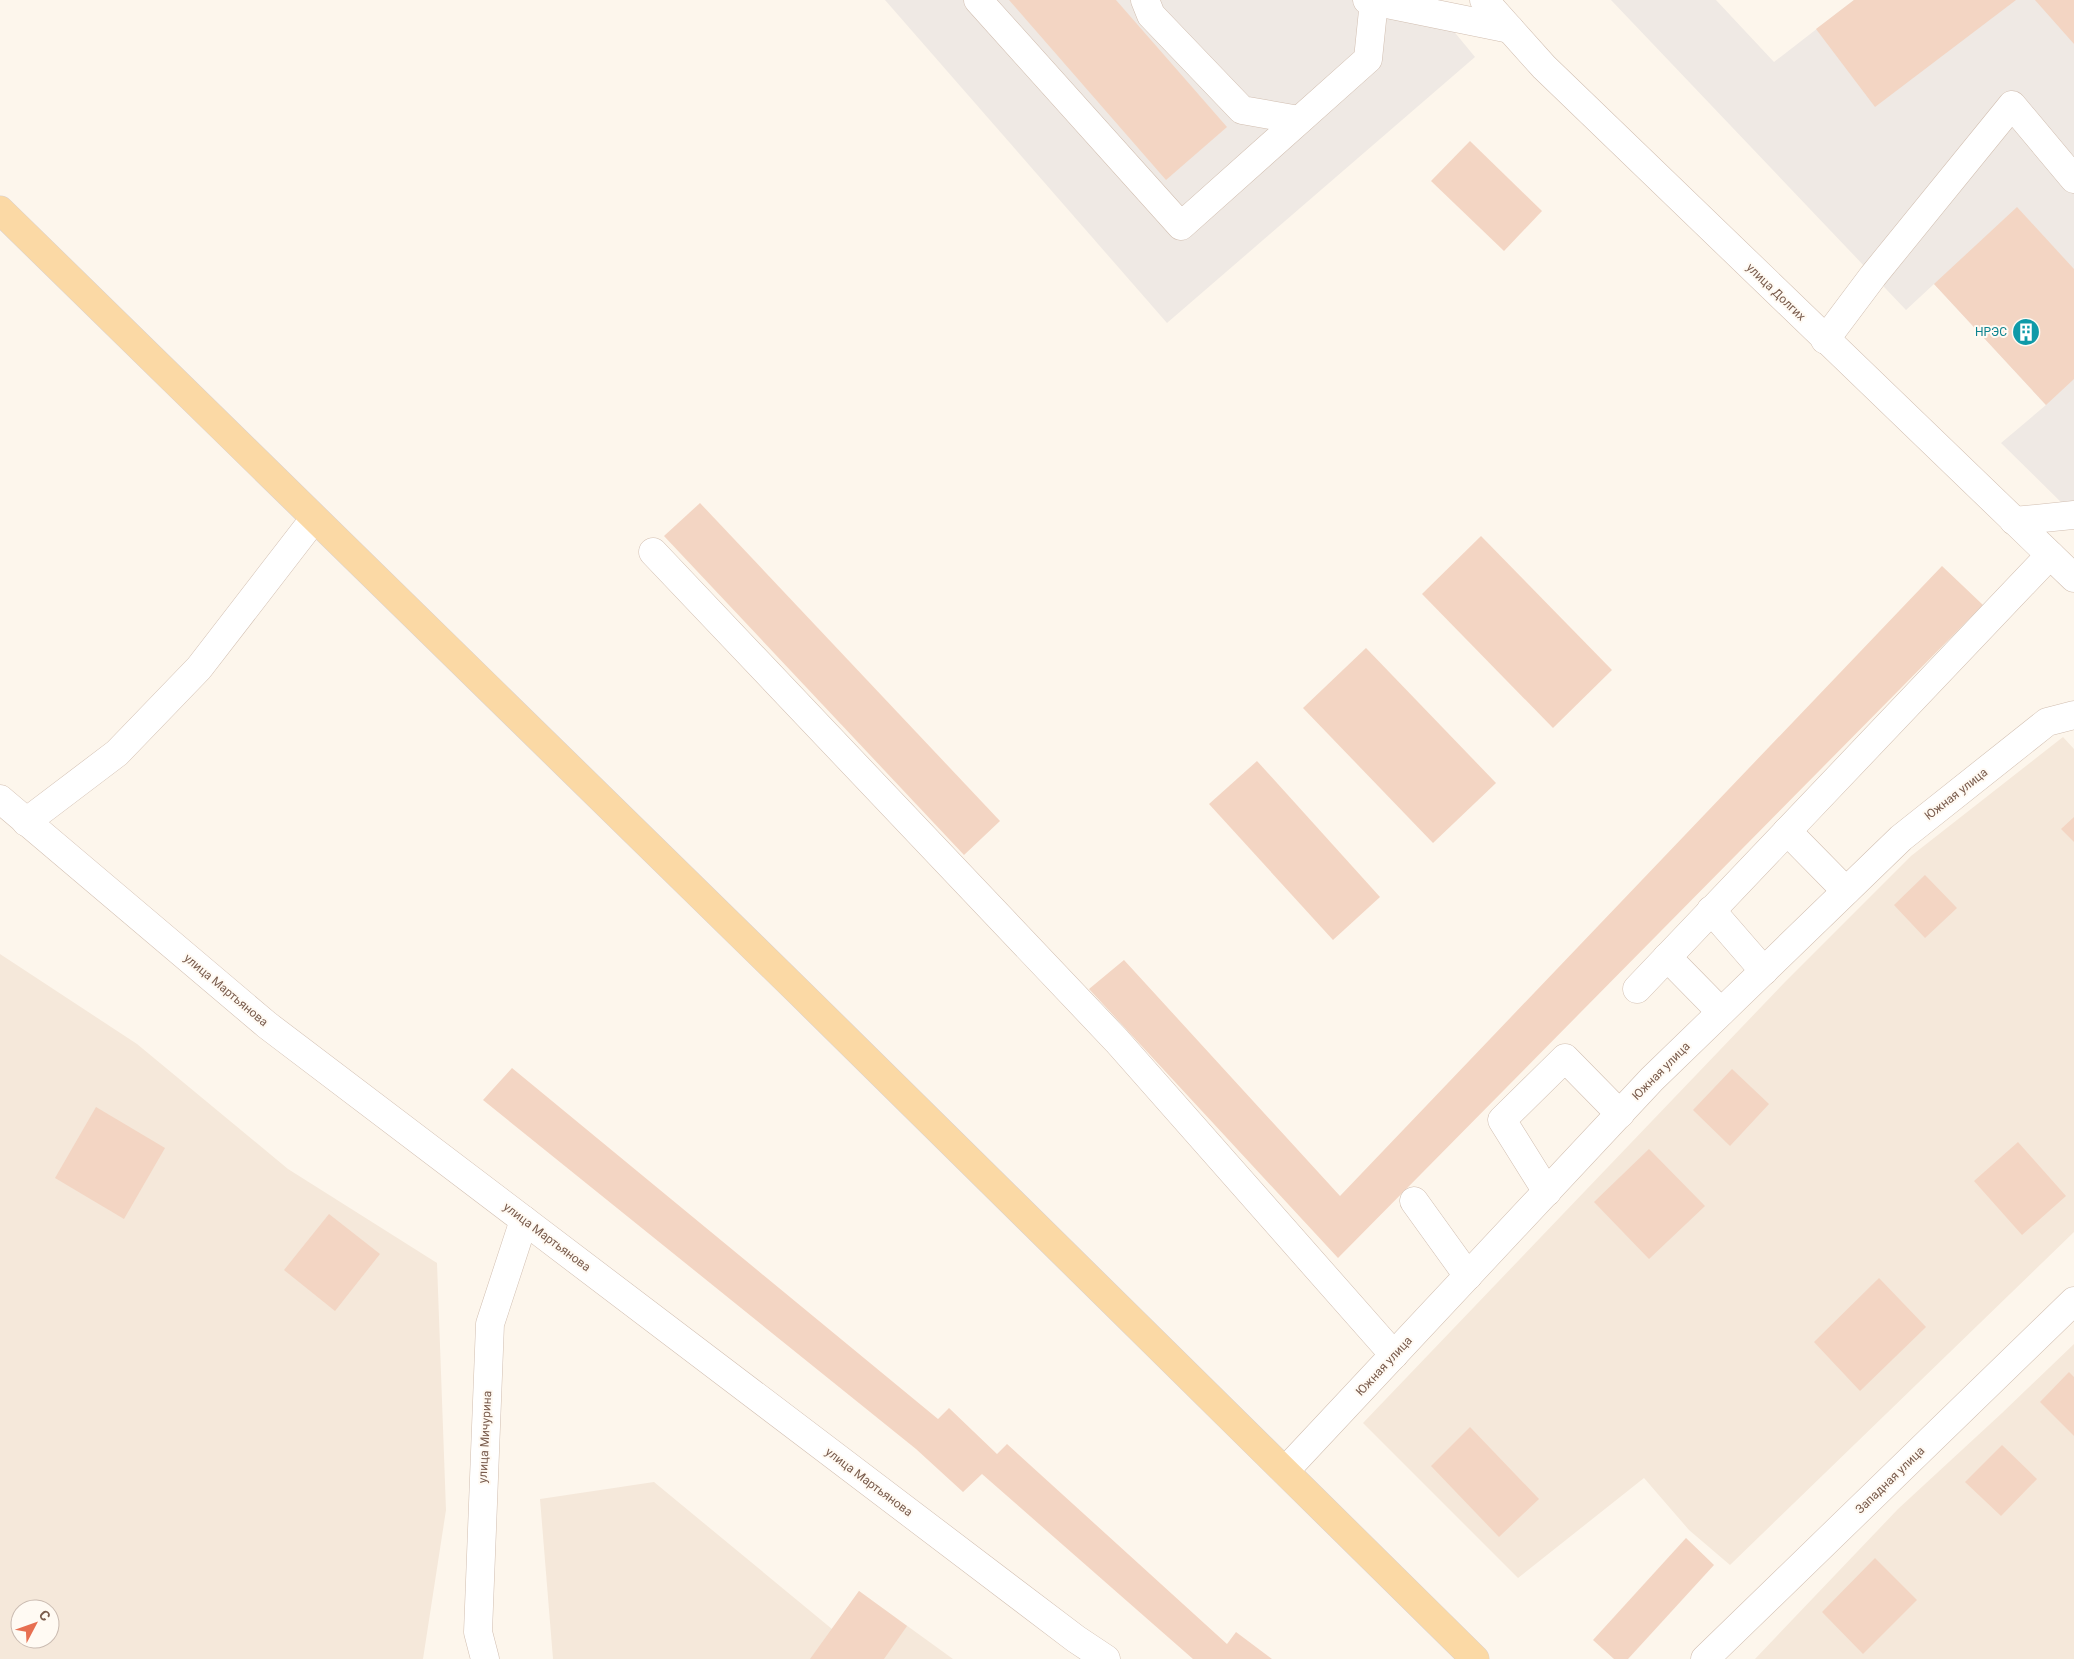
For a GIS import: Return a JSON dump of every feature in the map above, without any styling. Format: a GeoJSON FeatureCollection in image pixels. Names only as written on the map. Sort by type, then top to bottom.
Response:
{"type":"FeatureCollection","features":[{"type":"Feature","properties":{"kind":"main road"},"geometry":{"type":"LineString","coordinates":[[0,210],[1286,1471],[1474,1659]]}},
{"type":"Feature","properties":{"kind":"street"},"geometry":{"type":"LineString","coordinates":[[978,0],[1181,226],[1368,59],[1371,1],[1510,29]]}},
{"type":"Feature","properties":{"kind":"street"},"geometry":{"type":"LineString","coordinates":[[1145,0],[1151,15],[1242,110],[1299,120]]}},
{"type":"Feature","properties":{"kind":"street","name":"улица Долгих"},"geometry":{"type":"LineString","coordinates":[[1484,0],[1544,67],[2074,578]]}},
{"type":"Feature","properties":{"kind":"street"},"geometry":{"type":"LineString","coordinates":[[1826,340],[1873,276],[2012,106],[2074,179]]}},
{"type":"Feature","properties":{"kind":"street"},"geometry":{"type":"LineString","coordinates":[[2014,521],[2074,515]]}},
{"type":"Feature","properties":{"kind":"street"},"geometry":{"type":"LineString","coordinates":[[26,822],[116,753],[199,668],[314,519]]}},
{"type":"Feature","properties":{"kind":"street"},"geometry":{"type":"LineString","coordinates":[[653,552],[1117,1041],[1394,1355]]}},
{"type":"Feature","properties":{"kind":"street"},"geometry":{"type":"LineString","coordinates":[[1637,989],[2050,555]]}},
{"type":"Feature","properties":{"kind":"street","name":"Южная улица"},"geometry":{"type":"LineString","coordinates":[[1286,1471],[1652,1079],[1901,838],[2047,722],[2074,715]]}},
{"type":"Feature","properties":{"kind":"street","name":"улица Мартьянова"},"geometry":{"type":"LineString","coordinates":[[0,799],[267,1025],[1076,1639],[1106,1659]]}},
{"type":"Feature","properties":{"kind":"street"},"geometry":{"type":"LineString","coordinates":[[1787,832],[1846,891]]}},
{"type":"Feature","properties":{"kind":"street"},"geometry":{"type":"LineString","coordinates":[[1711,910],[1764,971]]}},
{"type":"Feature","properties":{"kind":"street"},"geometry":{"type":"LineString","coordinates":[[1668,956],[1721,1012]]}},
{"type":"Feature","properties":{"kind":"street"},"geometry":{"type":"LineString","coordinates":[[1547,1192],[1502,1120],[1565,1058],[1620,1114]]}},
{"type":"Feature","properties":{"kind":"street"},"geometry":{"type":"LineString","coordinates":[[1414,1201],[1468,1276]]}},
{"type":"Feature","properties":{"kind":"street","name":"улица Мичурина"},"geometry":{"type":"LineString","coordinates":[[485,1659],[478,1632],[490,1324],[524,1220]]}},
{"type":"Feature","properties":{"kind":"street","name":"Западная улица"},"geometry":{"type":"LineString","coordinates":[[1705,1659],[2074,1301]]}},
{"type":"Feature","properties":{"kind":"shaded area"},"geometry":{"type":"Polygon","coordinates":[[[885,0],[1428,0],[1475,57],[1167,323],[885,0]]]}},
{"type":"Feature","properties":{"kind":"shaded area"},"geometry":{"type":"Polygon","coordinates":[[[1611,0],[1716,0],[1774,62],[1854,0],[2074,0],[2074,515],[2001,443],[2046,405],[1934,284],[1906,310],[1611,0]]]}},
{"type":"Feature","properties":{"kind":"shaded area"},"geometry":{"type":"Polygon","coordinates":[[[2063,737],[2074,749],[2074,1232],[1730,1565],[1689,1530],[1644,1478],[1518,1578],[1363,1423],[1785,982],[1911,856],[2063,737]]]}},
{"type":"Feature","properties":{"kind":"shaded area"},"geometry":{"type":"Polygon","coordinates":[[[0,954],[137,1044],[288,1169],[437,1263],[446,1510],[423,1659],[0,1659],[0,954]]]}},
{"type":"Feature","properties":{"kind":"shaded area"},"geometry":{"type":"Polygon","coordinates":[[[2074,1344],[2074,1659],[1755,1659],[1898,1509],[2074,1344]]]}},
{"type":"Feature","properties":{"kind":"shaded area"},"geometry":{"type":"Polygon","coordinates":[[[654,1482],[832,1629],[859,1591],[953,1659],[553,1659],[540,1499],[654,1482]]]}},
{"type":"Feature","properties":{"kind":"building"},"geometry":{"type":"Polygon","coordinates":[[[1009,0],[1116,0],[1227,127],[1166,180],[1009,0]]]}},
{"type":"Feature","properties":{"kind":"building"},"geometry":{"type":"Polygon","coordinates":[[[1854,0],[2016,0],[1875,107],[1816,29],[1854,0]]]}},
{"type":"Feature","properties":{"kind":"building"},"geometry":{"type":"Polygon","coordinates":[[[2035,0],[2074,0],[2074,44],[2035,0]]]}},
{"type":"Feature","properties":{"kind":"building"},"geometry":{"type":"Polygon","coordinates":[[[1470,141],[1542,211],[1504,251],[1431,181],[1470,141]]]}},
{"type":"Feature","properties":{"kind":"building","name":"НРЭС"},"geometry":{"type":"Polygon","coordinates":[[[2017,207],[2074,269],[2074,379],[2046,405],[1934,284],[2017,207]]]}},
{"type":"Feature","properties":{"kind":"building"},"geometry":{"type":"Polygon","coordinates":[[[700,503],[1000,821],[964,855],[664,536],[700,503]]]}},
{"type":"Feature","properties":{"kind":"building"},"geometry":{"type":"Polygon","coordinates":[[[1481,536],[1612,670],[1553,728],[1422,594],[1481,536]]]}},
{"type":"Feature","properties":{"kind":"building"},"geometry":{"type":"Polygon","coordinates":[[[1942,566],[1983,605],[1338,1258],[1089,989],[1124,960],[1340,1196],[1942,566]]]}},
{"type":"Feature","properties":{"kind":"building"},"geometry":{"type":"Polygon","coordinates":[[[1366,648],[1496,783],[1433,843],[1303,708],[1366,648]]]}},
{"type":"Feature","properties":{"kind":"building"},"geometry":{"type":"Polygon","coordinates":[[[1257,761],[1380,897],[1333,940],[1209,804],[1257,761]]]}},
{"type":"Feature","properties":{"kind":"building"},"geometry":{"type":"Polygon","coordinates":[[[2074,817],[2074,842],[2061,829],[2074,817]]]}},
{"type":"Feature","properties":{"kind":"building"},"geometry":{"type":"Polygon","coordinates":[[[1925,875],[1957,908],[1925,938],[1894,905],[1925,875]]]}},
{"type":"Feature","properties":{"kind":"building"},"geometry":{"type":"Polygon","coordinates":[[[512,1068],[938,1419],[949,1408],[997,1454],[1007,1444],[1227,1644],[1236,1632],[1272,1659],[1193,1659],[982,1474],[963,1492],[916,1449],[483,1100],[512,1068]]]}},
{"type":"Feature","properties":{"kind":"building"},"geometry":{"type":"Polygon","coordinates":[[[1732,1069],[1769,1104],[1730,1146],[1693,1110],[1732,1069]]]}},
{"type":"Feature","properties":{"kind":"building"},"geometry":{"type":"Polygon","coordinates":[[[96,1107],[165,1148],[124,1219],[55,1178],[96,1107]]]}},
{"type":"Feature","properties":{"kind":"building"},"geometry":{"type":"Polygon","coordinates":[[[2018,1142],[2066,1196],[2022,1235],[1974,1181],[2018,1142]]]}},
{"type":"Feature","properties":{"kind":"building"},"geometry":{"type":"Polygon","coordinates":[[[1649,1149],[1705,1206],[1649,1259],[1594,1202],[1649,1149]]]}},
{"type":"Feature","properties":{"kind":"building"},"geometry":{"type":"Polygon","coordinates":[[[329,1214],[380,1254],[335,1311],[284,1270],[329,1214]]]}},
{"type":"Feature","properties":{"kind":"building"},"geometry":{"type":"Polygon","coordinates":[[[1879,1278],[1926,1327],[1860,1391],[1814,1342],[1879,1278]]]}},
{"type":"Feature","properties":{"kind":"building"},"geometry":{"type":"Polygon","coordinates":[[[2069,1372],[2074,1377],[2074,1436],[2040,1402],[2069,1372]]]}},
{"type":"Feature","properties":{"kind":"building"},"geometry":{"type":"Polygon","coordinates":[[[1470,1427],[1539,1499],[1499,1537],[1431,1466],[1470,1427]]]}},
{"type":"Feature","properties":{"kind":"building"},"geometry":{"type":"Polygon","coordinates":[[[2002,1445],[2037,1479],[2001,1516],[1965,1482],[2002,1445]]]}},
{"type":"Feature","properties":{"kind":"building"},"geometry":{"type":"Polygon","coordinates":[[[1686,1538],[1714,1565],[1628,1659],[1614,1659],[1593,1640],[1686,1538]]]}},
{"type":"Feature","properties":{"kind":"building"},"geometry":{"type":"Polygon","coordinates":[[[1875,1558],[1917,1600],[1863,1654],[1822,1612],[1875,1558]]]}},
{"type":"Feature","properties":{"kind":"building"},"geometry":{"type":"Polygon","coordinates":[[[859,1591],[907,1626],[884,1659],[810,1659],[859,1591]]]}},
{"type":"Feature","properties":{"kind":"place","name":"НРЭС"},"geometry":{"type":"Point","coordinates":[2026,332]}}]}
